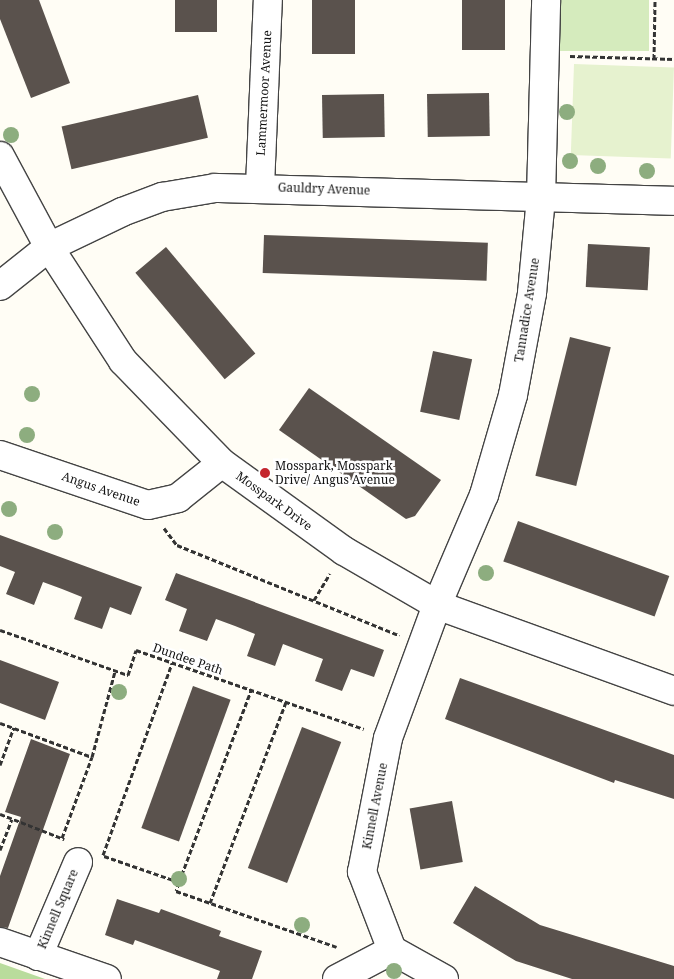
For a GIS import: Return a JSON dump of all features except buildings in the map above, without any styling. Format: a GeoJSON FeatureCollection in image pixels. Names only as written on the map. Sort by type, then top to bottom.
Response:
{"type":"FeatureCollection","features":[{"type":"Feature","properties":{"kind":"street","name":"Lammermoor Avenue"},"geometry":{"type":"LineString","coordinates":[[260,187],[268,0]]}},
{"type":"Feature","properties":{"kind":"street","name":"Tannadice Avenue"},"geometry":{"type":"LineString","coordinates":[[437,605],[452,576],[496,463],[532,293],[541,197],[546,0]]}},
{"type":"Feature","properties":{"kind":"street","name":"Mosspark Drive"},"geometry":{"type":"LineString","coordinates":[[0,156],[49,248],[123,362],[222,463],[344,551],[437,605],[674,691]]}},
{"type":"Feature","properties":{"kind":"street","name":"Gauldry Avenue"},"geometry":{"type":"LineString","coordinates":[[0,286],[49,248],[162,196],[215,188],[260,187],[674,201]]}},
{"type":"Feature","properties":{"kind":"street","name":"Angus Avenue"},"geometry":{"type":"LineString","coordinates":[[0,455],[148,505],[178,498],[222,463]]}},
{"type":"Feature","properties":{"kind":"street","name":"Kinnell Avenue"},"geometry":{"type":"LineString","coordinates":[[383,955],[362,872],[388,738],[437,605]]}},
{"type":"Feature","properties":{"kind":"street","name":"Kinnell Square"},"geometry":{"type":"LineString","coordinates":[[38,956],[86,853]]}},
{"type":"Feature","properties":{"kind":"street"},"geometry":{"type":"LineString","coordinates":[[0,942],[107,979]]}},
{"type":"Feature","properties":{"kind":"street"},"geometry":{"type":"LineString","coordinates":[[337,979],[383,955],[444,979]]}},
{"type":"Feature","properties":{"kind":"path"},"geometry":{"type":"LineString","coordinates":[[654,59],[655,0]]}},
{"type":"Feature","properties":{"kind":"path"},"geometry":{"type":"LineString","coordinates":[[544,55],[674,59]]}},
{"type":"Feature","properties":{"kind":"path"},"geometry":{"type":"LineString","coordinates":[[148,505],[177,546],[422,644]]}},
{"type":"Feature","properties":{"kind":"path"},"geometry":{"type":"LineString","coordinates":[[0,630],[114,671],[92,757],[62,838]]}},
{"type":"Feature","properties":{"kind":"path","name":"Dundee Path"},"geometry":{"type":"LineString","coordinates":[[114,671],[128,675],[136,650],[388,738]]}},
{"type":"Feature","properties":{"kind":"path"},"geometry":{"type":"LineString","coordinates":[[86,853],[172,662]]}},
{"type":"Feature","properties":{"kind":"path"},"geometry":{"type":"LineString","coordinates":[[251,690],[176,890],[210,903],[383,955]]}},
{"type":"Feature","properties":{"kind":"path"},"geometry":{"type":"LineString","coordinates":[[210,903],[286,702]]}},
{"type":"Feature","properties":{"kind":"path"},"geometry":{"type":"LineString","coordinates":[[0,723],[92,757]]}},
{"type":"Feature","properties":{"kind":"path"},"geometry":{"type":"LineString","coordinates":[[0,765],[14,727]]}},
{"type":"Feature","properties":{"kind":"path"},"geometry":{"type":"LineString","coordinates":[[0,814],[62,838],[86,853],[179,882]]}},
{"type":"Feature","properties":{"kind":"path"},"geometry":{"type":"LineString","coordinates":[[0,850],[12,819]]}},
{"type":"Feature","properties":{"kind":"green space"},"geometry":{"type":"Polygon","coordinates":[[[559,0],[649,0],[649,51],[559,51],[559,0]]]}},
{"type":"Feature","properties":{"kind":"green space"},"geometry":{"type":"Polygon","coordinates":[[[574,64],[674,67],[671,158],[571,155],[574,64]]]}},
{"type":"Feature","properties":{"kind":"green space"},"geometry":{"type":"Polygon","coordinates":[[[0,963],[45,979],[0,979],[0,963]]]}},
{"type":"Feature","properties":{"kind":"place","name":"Mosspark, Mosspark Drive/ Angus Avenue"},"geometry":{"type":"Point","coordinates":[265,473]}}]}
